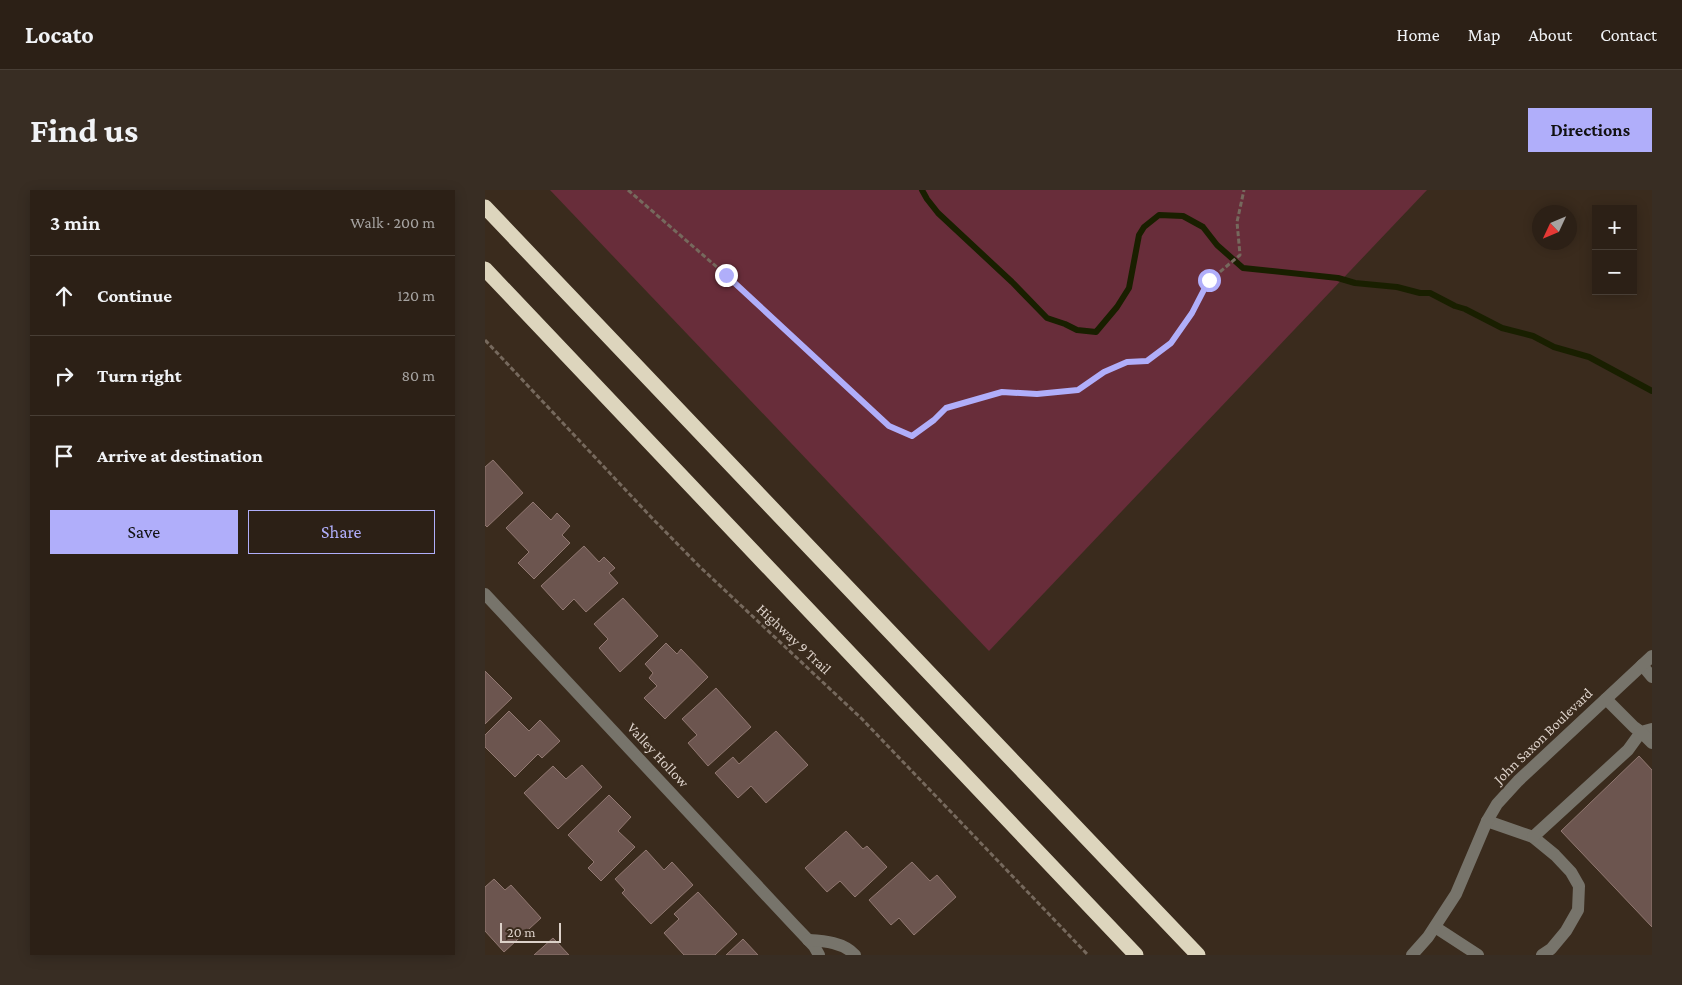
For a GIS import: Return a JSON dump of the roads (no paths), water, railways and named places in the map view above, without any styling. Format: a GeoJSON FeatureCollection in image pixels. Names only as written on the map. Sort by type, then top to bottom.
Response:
{"type":"FeatureCollection","features":[{"type":"Feature","properties":{"kind":"highway"},"geometry":{"type":"LineString","coordinates":[[485,207],[1198,955]]}},
{"type":"Feature","properties":{"kind":"highway"},"geometry":{"type":"LineString","coordinates":[[485,269],[1136,955]]}},
{"type":"Feature","properties":{"kind":"street","name":"Valley Hollow"},"geometry":{"type":"LineString","coordinates":[[485,594],[814,946],[819,955]]}},
{"type":"Feature","properties":{"kind":"street","name":"John Saxon Boulevard"},"geometry":{"type":"LineString","coordinates":[[1411,955],[1428,937],[1456,894],[1487,820],[1497,804],[1517,781],[1652,656]]}},
{"type":"Feature","properties":{"kind":"street"},"geometry":{"type":"LineString","coordinates":[[1642,665],[1652,677]]}},
{"type":"Feature","properties":{"kind":"street"},"geometry":{"type":"LineString","coordinates":[[1606,699],[1634,728],[1647,730]]}},
{"type":"Feature","properties":{"kind":"street"},"geometry":{"type":"LineString","coordinates":[[1647,730],[1652,743]]}},
{"type":"Feature","properties":{"kind":"street"},"geometry":{"type":"LineString","coordinates":[[1533,837],[1628,750],[1647,730]]}},
{"type":"Feature","properties":{"kind":"street"},"geometry":{"type":"LineString","coordinates":[[1487,820],[1533,837],[1555,855],[1571,872],[1579,886],[1578,910],[1566,931],[1551,949],[1541,955]]}},
{"type":"Feature","properties":{"kind":"street"},"geometry":{"type":"LineString","coordinates":[[1435,927],[1478,955]]}},
{"type":"Feature","properties":{"kind":"street"},"geometry":{"type":"LineString","coordinates":[[808,940],[826,941],[843,946],[855,955]]}},
{"type":"Feature","properties":{"kind":"waterway"},"geometry":{"type":"LineString","coordinates":[[922,190],[938,213],[1012,282],[1047,318],[1077,330],[1096,332],[1117,307],[1129,288],[1139,235],[1144,227],[1159,215],[1183,216],[1203,227],[1217,245],[1243,268],[1338,278],[1355,283],[1397,287],[1420,293],[1430,293],[1502,328],[1533,336],[1554,347],[1589,357],[1652,391]]}}]}
